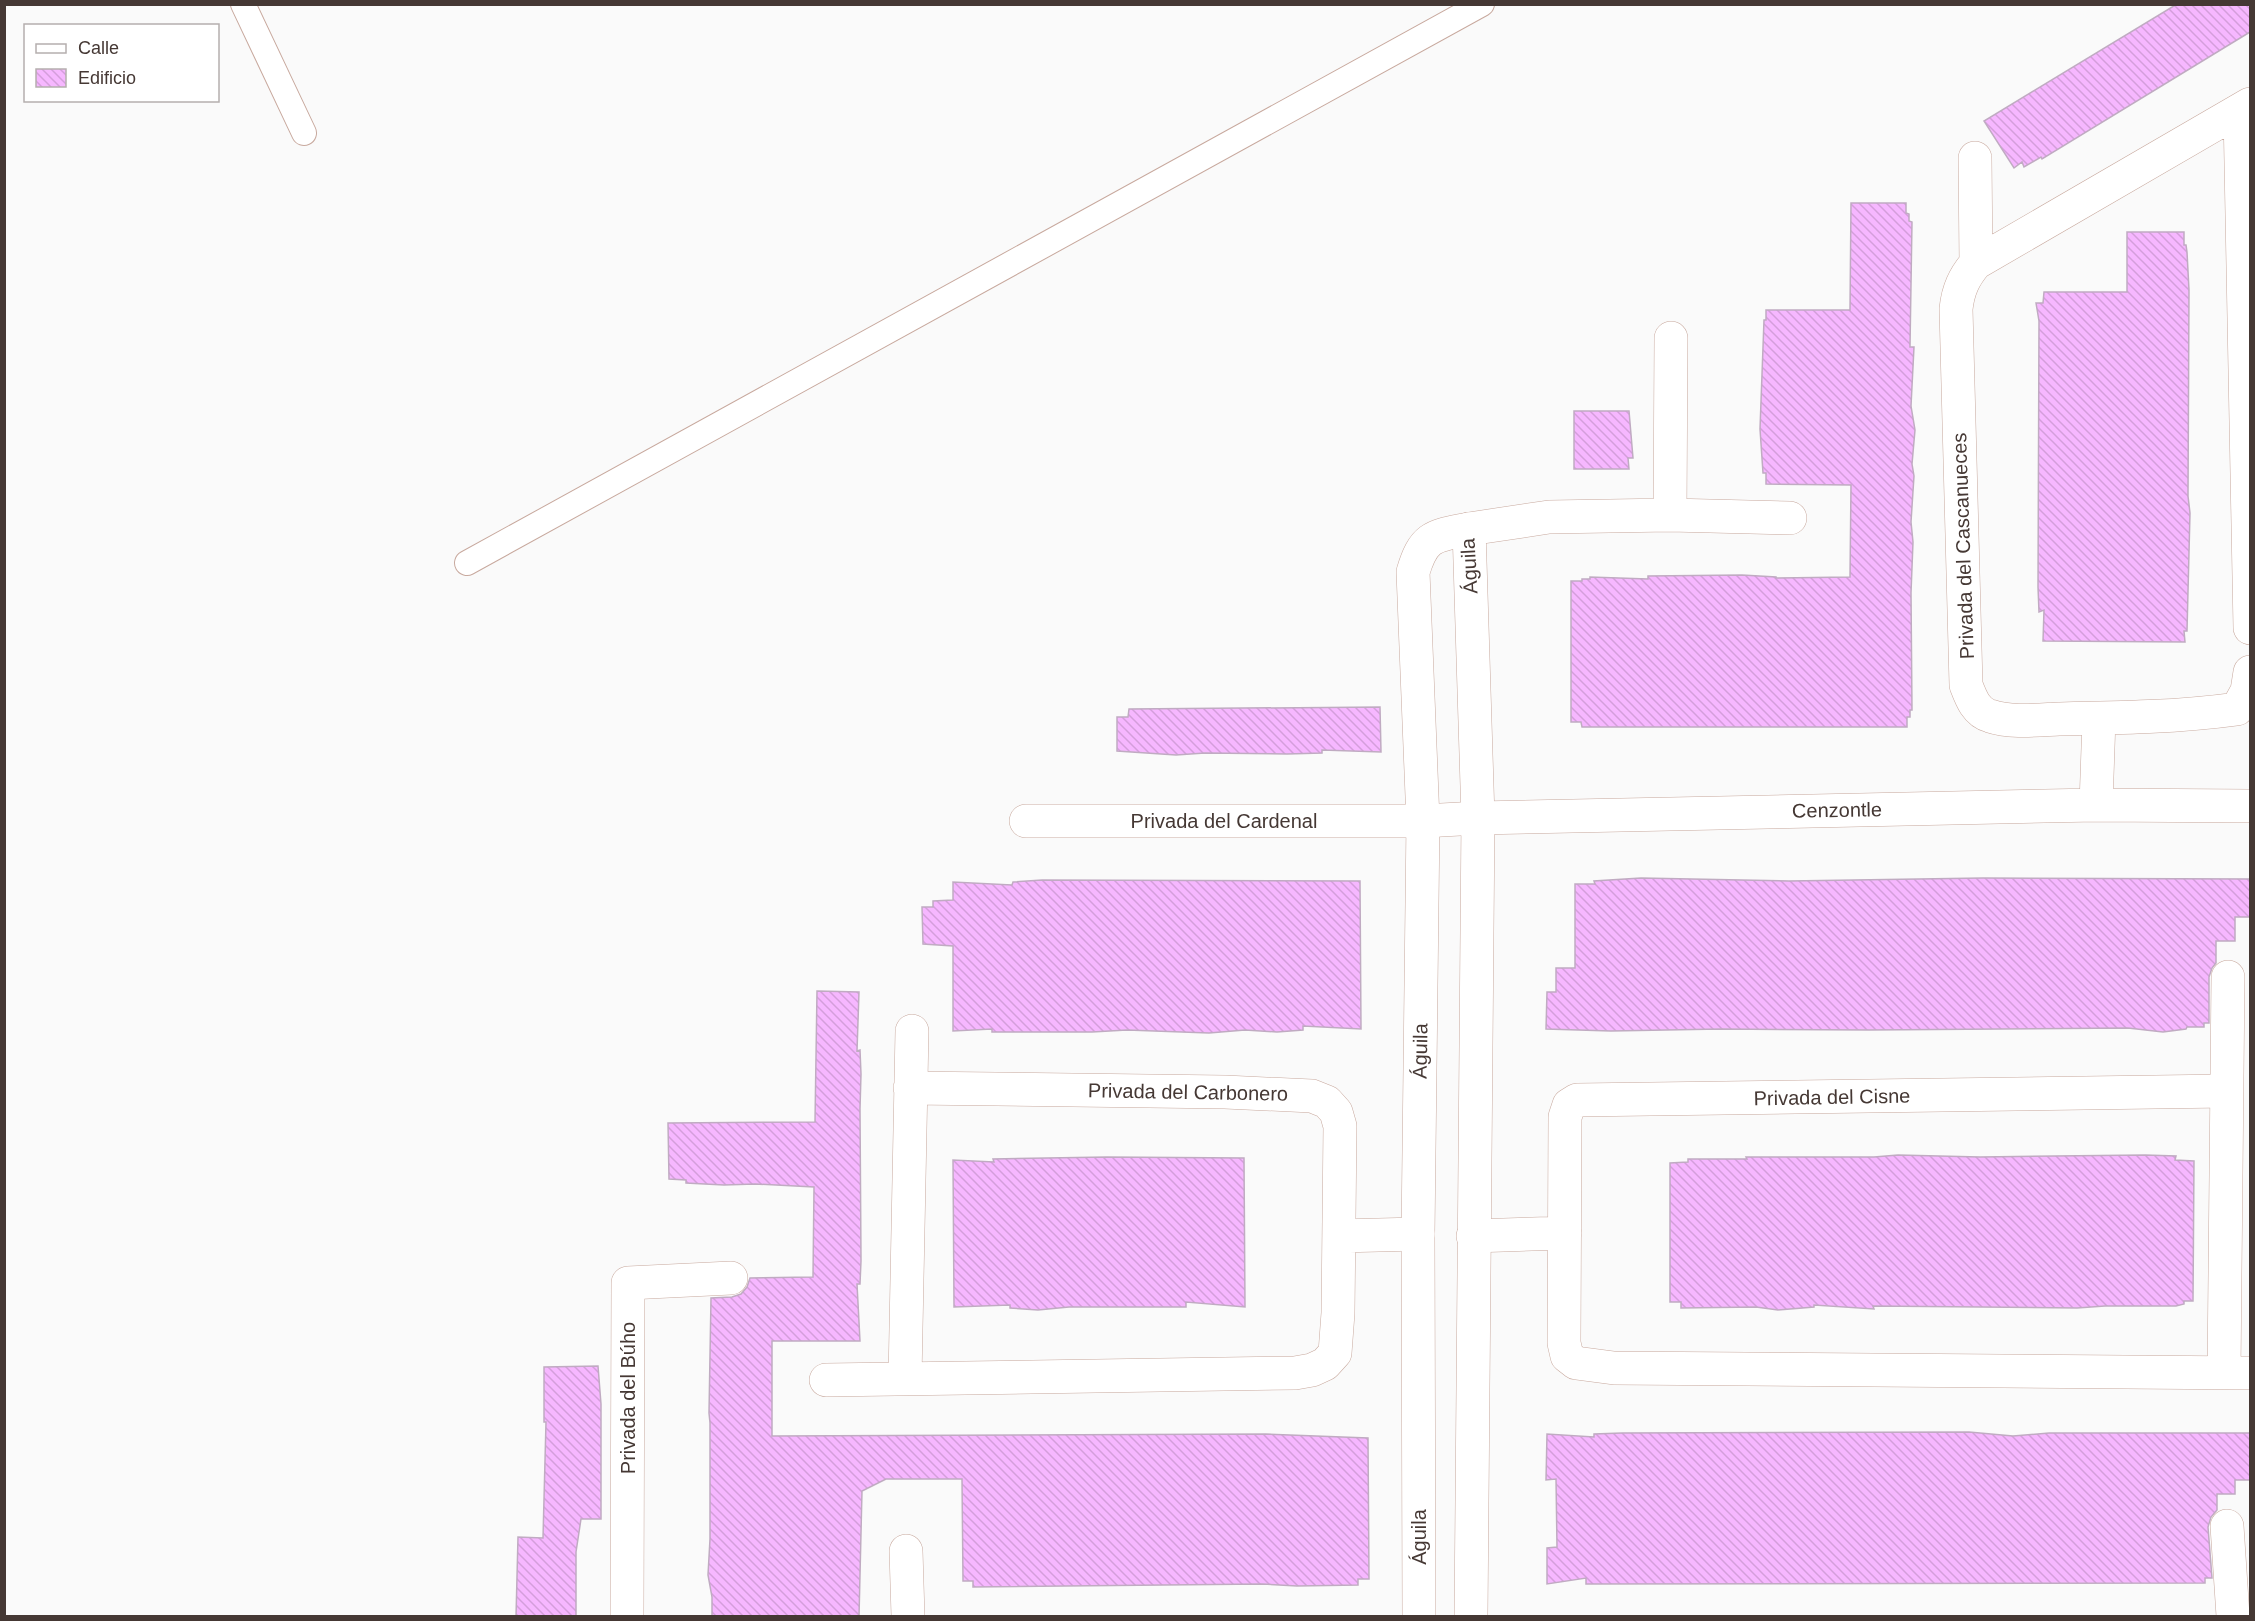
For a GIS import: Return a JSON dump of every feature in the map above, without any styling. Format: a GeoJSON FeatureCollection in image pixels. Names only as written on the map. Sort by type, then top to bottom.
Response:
{"type":"FeatureCollection","features":[{"type":"Feature","properties":{"kind":"street","name":"Privada del Cascanueces"},"geometry":{"type":"LineString","coordinates":[[2250,628],[2245,108],[1976,263],[1966,274],[1958,291],[1956,309],[1966,685],[1974,704],[1988,716],[2006,720],[2099,719],[2209,713],[2237,709],[2247,691],[2250,672]]}},
{"type":"Feature","properties":{"kind":"street"},"geometry":{"type":"LineString","coordinates":[[1975,158],[1976,263]]}},
{"type":"Feature","properties":{"kind":"street"},"geometry":{"type":"LineString","coordinates":[[1670,515],[1671,338]]}},
{"type":"Feature","properties":{"kind":"street"},"geometry":{"type":"LineString","coordinates":[[1469,529],[1549,517],[1670,515],[1791,518]]}},
{"type":"Feature","properties":{"kind":"street","name":"Águila"},"geometry":{"type":"LineString","coordinates":[[1419,1617],[1418,1234],[1423,821],[1413,572],[1419,551],[1435,536],[1469,529],[1478,818],[1470,1617]]}},
{"type":"Feature","properties":{"kind":"street"},"geometry":{"type":"LineString","coordinates":[[2096,805],[2099,719]]}},
{"type":"Feature","properties":{"kind":"street","name":"Cenzontle"},"geometry":{"type":"LineString","coordinates":[[1423,821],[2096,805],[2250,806]]}},
{"type":"Feature","properties":{"kind":"street","name":"Privada del Cardenal"},"geometry":{"type":"LineString","coordinates":[[1026,821],[1423,821]]}},
{"type":"Feature","properties":{"kind":"street","name":"Privada del Cisne"},"geometry":{"type":"LineString","coordinates":[[2226,1091],[1577,1100],[1569,1105],[1565,1117],[1564,1343],[1567,1356],[1576,1363],[1590,1366],[2237,1373],[2226,1091],[2228,977]]}},
{"type":"Feature","properties":{"kind":"street"},"geometry":{"type":"LineString","coordinates":[[905,1378],[912,1031]]}},
{"type":"Feature","properties":{"kind":"street","name":"Privada del Carbonero"},"geometry":{"type":"LineString","coordinates":[[826,1380],[1258,1374],[1312,1370],[1325,1365],[1335,1353],[1340,1126],[1336,1112],[1327,1102],[1312,1096],[1224,1092],[910,1088]]}},
{"type":"Feature","properties":{"kind":"street"},"geometry":{"type":"LineString","coordinates":[[1473,1236],[1565,1233]]}},
{"type":"Feature","properties":{"kind":"street"},"geometry":{"type":"LineString","coordinates":[[1339,1236],[1418,1234]]}},
{"type":"Feature","properties":{"kind":"street","name":"Privada del Búho"},"geometry":{"type":"LineString","coordinates":[[627,1617],[628,1283],[731,1278]]}},
{"type":"Feature","properties":{"kind":"street"},"geometry":{"type":"LineString","coordinates":[[2227,1526],[2233,1617]]}},
{"type":"Feature","properties":{"kind":"street"},"geometry":{"type":"LineString","coordinates":[[906,1551],[908,1617]]}},
{"type":"Feature","properties":{"kind":"lane"},"geometry":{"type":"LineString","coordinates":[[243,4],[304,133]]}},
{"type":"Feature","properties":{"kind":"lane"},"geometry":{"type":"LineString","coordinates":[[467,563],[1482,4]]}},
{"type":"Feature","properties":{"kind":"building"},"geometry":{"type":"Polygon","coordinates":[[[2177,4],[2250,4],[2250,32],[2042,159],[2041,157],[2024,167],[2022,162],[2014,168],[1984,121],[2177,4]]]}},
{"type":"Feature","properties":{"kind":"building"},"geometry":{"type":"Polygon","coordinates":[[[1851,203],[1906,203],[1906,213],[1909,214],[1909,221],[1912,222],[1910,347],[1914,347],[1911,406],[1915,430],[1911,522],[1913,542],[1912,710],[1910,710],[1910,717],[1907,717],[1907,727],[1582,727],[1581,722],[1571,722],[1571,581],[1582,581],[1590,577],[1648,579],[1648,576],[1850,577],[1851,485],[1766,484],[1760,429],[1766,310],[1850,310],[1851,203]]]}},
{"type":"Feature","properties":{"kind":"building"},"geometry":{"type":"Polygon","coordinates":[[[2127,232],[2184,232],[2184,245],[2186,245],[2187,252],[2189,290],[2188,496],[2190,513],[2185,642],[2043,641],[2044,610],[2039,612],[2038,587],[2039,321],[2036,303],[2043,303],[2044,292],[2127,292],[2127,232]]]}},
{"type":"Feature","properties":{"kind":"building"},"geometry":{"type":"Polygon","coordinates":[[[1574,411],[1629,411],[1633,458],[1628,458],[1629,469],[1574,469],[1574,411]]]}},
{"type":"Feature","properties":{"kind":"building"},"geometry":{"type":"Polygon","coordinates":[[[1380,707],[1381,752],[1322,750],[1322,753],[1176,755],[1117,751],[1117,717],[1128,717],[1129,709],[1380,707]]]}},
{"type":"Feature","properties":{"kind":"building"},"geometry":{"type":"Polygon","coordinates":[[[1641,878],[1789,881],[1983,878],[2250,879],[2250,917],[2235,917],[2235,941],[2216,941],[2216,963],[2209,977],[2209,1023],[2204,1023],[2204,1027],[2187,1027],[2163,1032],[2128,1028],[1611,1031],[1546,1029],[1547,992],[1556,992],[1556,968],[1575,968],[1575,884],[1595,884],[1594,881],[1641,878]]]}},
{"type":"Feature","properties":{"kind":"building"},"geometry":{"type":"Polygon","coordinates":[[[1042,880],[1360,881],[1361,1029],[1303,1026],[1303,1030],[1277,1032],[1245,1030],[1209,1033],[1127,1030],[953,1031],[953,946],[923,944],[922,907],[933,907],[933,901],[953,900],[953,882],[1012,885],[1013,882],[1042,880]]]}},
{"type":"Feature","properties":{"kind":"building"},"geometry":{"type":"Polygon","coordinates":[[[817,991],[859,992],[857,1051],[860,1050],[861,1074],[861,1261],[860,1284],[857,1284],[860,1341],[772,1341],[772,1436],[1266,1434],[1368,1438],[1369,1579],[1358,1579],[1358,1585],[973,1587],[973,1581],[963,1581],[962,1479],[886,1479],[862,1491],[859,1617],[712,1617],[712,1597],[708,1575],[711,1298],[741,1294],[750,1278],[813,1277],[814,1187],[686,1183],[686,1180],[669,1179],[668,1123],[815,1122],[817,991]]]}},
{"type":"Feature","properties":{"kind":"building"},"geometry":{"type":"Polygon","coordinates":[[[1898,1155],[1980,1157],[2145,1155],[2176,1156],[2175,1160],[2194,1161],[2193,1301],[2184,1301],[2184,1304],[2176,1306],[2077,1308],[1873,1306],[1874,1309],[1814,1305],[1814,1307],[1778,1310],[1756,1307],[1681,1308],[1681,1302],[1670,1302],[1670,1163],[1688,1162],[1688,1159],[1898,1155]]]}},
{"type":"Feature","properties":{"kind":"building"},"geometry":{"type":"Polygon","coordinates":[[[1244,1158],[1245,1307],[1186,1302],[1186,1307],[1069,1307],[1038,1310],[1010,1308],[1010,1305],[954,1307],[953,1160],[994,1162],[993,1159],[1244,1158]]]}},
{"type":"Feature","properties":{"kind":"building"},"geometry":{"type":"Polygon","coordinates":[[[598,1366],[601,1404],[601,1519],[581,1519],[576,1552],[576,1617],[516,1617],[518,1537],[543,1538],[546,1422],[544,1422],[544,1367],[598,1366]]]}},
{"type":"Feature","properties":{"kind":"building"},"geometry":{"type":"Polygon","coordinates":[[[1969,1432],[2013,1436],[2049,1433],[2250,1433],[2250,1480],[2235,1480],[2235,1494],[2217,1494],[2217,1510],[2211,1517],[2208,1527],[2212,1578],[2205,1578],[2205,1583],[1586,1584],[1586,1578],[1547,1584],[1547,1548],[1557,1547],[1556,1479],[1546,1480],[1547,1434],[1594,1437],[1594,1434],[1622,1433],[1969,1432]]]}}]}
